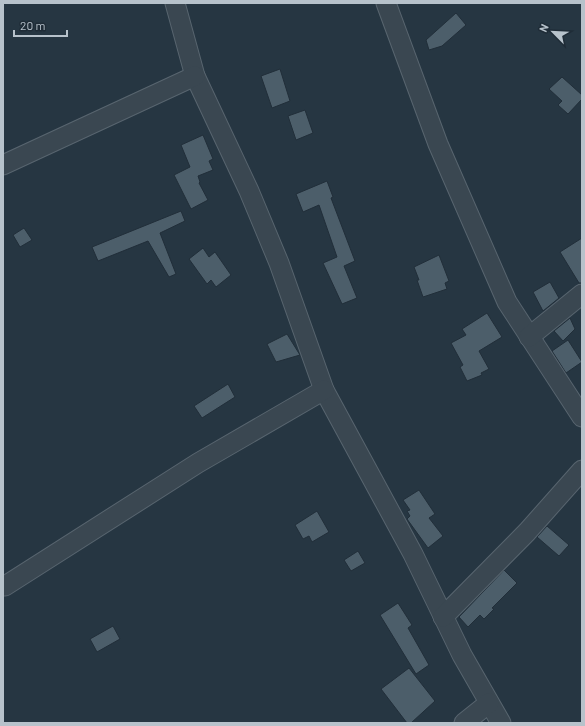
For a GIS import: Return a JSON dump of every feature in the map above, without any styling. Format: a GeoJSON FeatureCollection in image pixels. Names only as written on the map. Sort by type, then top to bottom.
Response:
{"type":"FeatureCollection","features":[{"type":"Feature","properties":{"kind":"street"},"geometry":{"type":"LineString","coordinates":[[175,3],[195,76],[249,191],[279,263],[324,390],[414,554],[462,655],[501,723]]}},
{"type":"Feature","properties":{"kind":"street"},"geometry":{"type":"LineString","coordinates":[[386,3],[438,144],[507,302],[582,417]]}},
{"type":"Feature","properties":{"kind":"street"},"geometry":{"type":"LineString","coordinates":[[3,165],[195,76]]}},
{"type":"Feature","properties":{"kind":"street"},"geometry":{"type":"LineString","coordinates":[[529,337],[582,294]]}},
{"type":"Feature","properties":{"kind":"street"},"geometry":{"type":"LineString","coordinates":[[4,586],[198,463],[324,390]]}},
{"type":"Feature","properties":{"kind":"street"},"geometry":{"type":"LineString","coordinates":[[443,617],[527,532],[582,470]]}},
{"type":"Feature","properties":{"kind":"street"},"geometry":{"type":"LineString","coordinates":[[464,723],[489,703]]}},
{"type":"Feature","properties":{"kind":"building"},"geometry":{"type":"Polygon","coordinates":[[[456,13],[466,25],[442,46],[429,50],[426,40],[456,13]]]}},
{"type":"Feature","properties":{"kind":"building"},"geometry":{"type":"Polygon","coordinates":[[[280,69],[290,101],[272,108],[261,76],[280,69]]]}},
{"type":"Feature","properties":{"kind":"building"},"geometry":{"type":"Polygon","coordinates":[[[562,77],[582,95],[582,99],[568,114],[558,105],[562,101],[549,89],[562,77]]]}},
{"type":"Feature","properties":{"kind":"building"},"geometry":{"type":"Polygon","coordinates":[[[305,110],[313,133],[296,140],[288,116],[305,110]]]}},
{"type":"Feature","properties":{"kind":"building"},"geometry":{"type":"Polygon","coordinates":[[[203,135],[213,159],[209,161],[213,170],[198,176],[199,183],[208,200],[191,209],[174,175],[190,167],[181,145],[203,135]]]}},
{"type":"Feature","properties":{"kind":"building"},"geometry":{"type":"Polygon","coordinates":[[[327,181],[333,197],[331,198],[355,261],[344,266],[357,298],[342,304],[323,263],[337,257],[319,205],[303,212],[296,194],[327,181]]]}},
{"type":"Feature","properties":{"kind":"building"},"geometry":{"type":"Polygon","coordinates":[[[181,211],[185,221],[160,233],[176,274],[169,277],[148,241],[98,261],[92,247],[181,211]]]}},
{"type":"Feature","properties":{"kind":"building"},"geometry":{"type":"Polygon","coordinates":[[[24,228],[32,240],[20,247],[13,235],[24,228]]]}},
{"type":"Feature","properties":{"kind":"building"},"geometry":{"type":"Polygon","coordinates":[[[582,238],[582,283],[579,283],[560,252],[582,238]]]}},
{"type":"Feature","properties":{"kind":"building"},"geometry":{"type":"Polygon","coordinates":[[[203,248],[209,257],[215,252],[231,275],[216,287],[211,280],[207,284],[189,259],[203,248]]]}},
{"type":"Feature","properties":{"kind":"building"},"geometry":{"type":"Polygon","coordinates":[[[439,255],[449,281],[445,283],[447,289],[423,297],[414,267],[439,255]]]}},
{"type":"Feature","properties":{"kind":"building"},"geometry":{"type":"Polygon","coordinates":[[[550,282],[559,298],[543,311],[533,292],[550,282]]]}},
{"type":"Feature","properties":{"kind":"building"},"geometry":{"type":"Polygon","coordinates":[[[487,313],[502,337],[479,351],[489,369],[481,373],[482,375],[467,381],[460,367],[463,365],[451,343],[466,335],[462,329],[487,313]]]}},
{"type":"Feature","properties":{"kind":"building"},"geometry":{"type":"Polygon","coordinates":[[[570,318],[575,329],[563,341],[554,331],[570,318]]]}},
{"type":"Feature","properties":{"kind":"building"},"geometry":{"type":"Polygon","coordinates":[[[287,334],[300,355],[276,362],[267,344],[287,334]]]}},
{"type":"Feature","properties":{"kind":"building"},"geometry":{"type":"Polygon","coordinates":[[[568,340],[582,362],[566,373],[552,351],[568,340]]]}},
{"type":"Feature","properties":{"kind":"building"},"geometry":{"type":"Polygon","coordinates":[[[228,384],[235,397],[202,418],[194,406],[228,384]]]}},
{"type":"Feature","properties":{"kind":"building"},"geometry":{"type":"Polygon","coordinates":[[[419,490],[435,514],[429,518],[443,536],[428,548],[407,519],[410,516],[407,511],[410,510],[403,500],[419,490]]]}},
{"type":"Feature","properties":{"kind":"building"},"geometry":{"type":"Polygon","coordinates":[[[317,511],[329,532],[312,542],[309,536],[303,539],[295,525],[317,511]]]}},
{"type":"Feature","properties":{"kind":"building"},"geometry":{"type":"Polygon","coordinates":[[[547,526],[569,545],[559,556],[537,537],[547,526]]]}},
{"type":"Feature","properties":{"kind":"building"},"geometry":{"type":"Polygon","coordinates":[[[358,551],[365,563],[351,571],[344,560],[358,551]]]}},
{"type":"Feature","properties":{"kind":"building"},"geometry":{"type":"Polygon","coordinates":[[[504,570],[517,583],[492,608],[494,609],[484,619],[480,615],[468,627],[459,617],[504,570]]]}},
{"type":"Feature","properties":{"kind":"building"},"geometry":{"type":"Polygon","coordinates":[[[398,603],[412,625],[408,628],[429,665],[416,674],[380,615],[398,603]]]}},
{"type":"Feature","properties":{"kind":"building"},"geometry":{"type":"Polygon","coordinates":[[[113,626],[120,639],[97,652],[90,639],[113,626]]]}},
{"type":"Feature","properties":{"kind":"building"},"geometry":{"type":"Polygon","coordinates":[[[409,668],[435,701],[411,723],[407,723],[381,689],[409,668]]]}}]}
